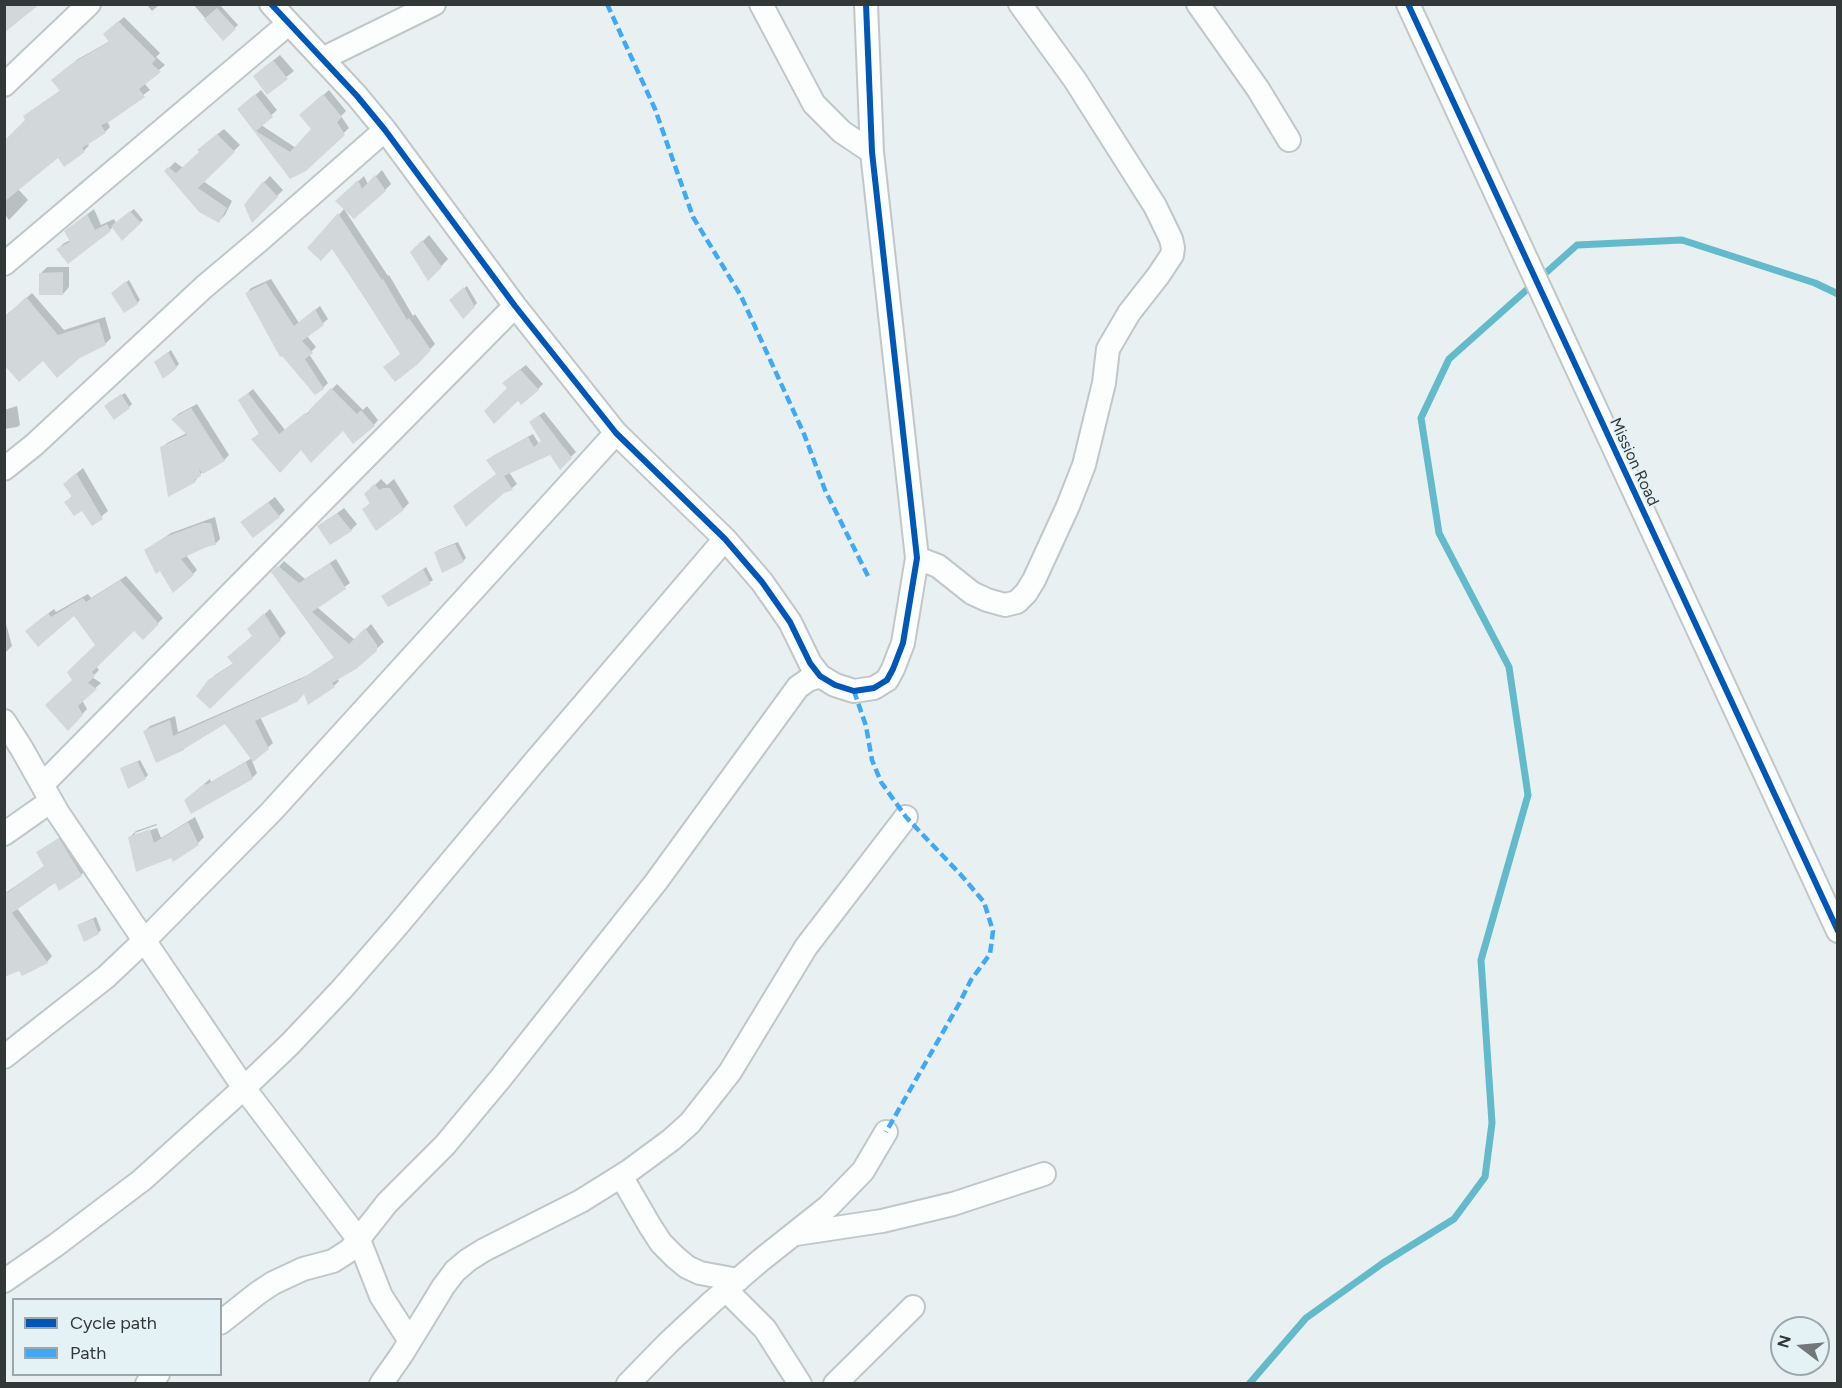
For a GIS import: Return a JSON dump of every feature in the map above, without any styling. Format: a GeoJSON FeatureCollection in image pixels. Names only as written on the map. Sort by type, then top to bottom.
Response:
{"type":"FeatureCollection","features":[{"type":"Feature","properties":{"kind":"street"},"geometry":{"type":"LineString","coordinates":[[4,85],[89,4]]}},
{"type":"Feature","properties":{"kind":"street"},"geometry":{"type":"LineString","coordinates":[[271,4],[385,130],[515,306],[616,433],[725,540],[762,582],[790,622],[810,663],[820,676],[835,685],[854,691],[874,688],[887,680],[893,669],[903,643],[916,558],[872,152],[866,4]]}},
{"type":"Feature","properties":{"kind":"street"},"geometry":{"type":"LineString","coordinates":[[322,59],[407,10],[434,4]]}},
{"type":"Feature","properties":{"kind":"street"},"geometry":{"type":"LineString","coordinates":[[760,4],[814,104],[842,132],[872,152]]}},
{"type":"Feature","properties":{"kind":"street"},"geometry":{"type":"LineString","coordinates":[[916,558],[938,566],[972,593],[987,600],[1005,605],[1017,602],[1026,593],[1068,506],[1084,465],[1102,392],[1108,349],[1129,313],[1172,255],[1171,239],[1155,206],[1075,80],[1020,4]]}},
{"type":"Feature","properties":{"kind":"street"},"geometry":{"type":"LineString","coordinates":[[1197,4],[1258,89],[1289,140]]}},
{"type":"Feature","properties":{"kind":"street","name":"Mission Road"},"geometry":{"type":"LineString","coordinates":[[1408,4],[1838,931]]}},
{"type":"Feature","properties":{"kind":"street"},"geometry":{"type":"LineString","coordinates":[[4,264],[288,24]]}},
{"type":"Feature","properties":{"kind":"street"},"geometry":{"type":"LineString","coordinates":[[4,470],[34,445],[196,294],[385,130]]}},
{"type":"Feature","properties":{"kind":"street"},"geometry":{"type":"LineString","coordinates":[[4,834],[47,793],[515,306]]}},
{"type":"Feature","properties":{"kind":"street"},"geometry":{"type":"LineString","coordinates":[[4,1057],[106,977],[271,812],[616,433]]}},
{"type":"Feature","properties":{"kind":"street"},"geometry":{"type":"LineString","coordinates":[[4,1281],[142,1180],[244,1088],[297,1036],[389,935],[543,751],[725,540]]}},
{"type":"Feature","properties":{"kind":"street"},"geometry":{"type":"LineString","coordinates":[[222,1321],[273,1283],[303,1269],[333,1261],[350,1250],[387,1203],[445,1145],[500,1079],[656,882],[798,687],[820,676]]}},
{"type":"Feature","properties":{"kind":"street"},"geometry":{"type":"LineString","coordinates":[[4,721],[47,793],[244,1088],[359,1240],[381,1296],[410,1341]]}},
{"type":"Feature","properties":{"kind":"street"},"geometry":{"type":"LineString","coordinates":[[381,1383],[443,1287],[455,1271],[468,1260],[581,1201],[621,1176],[671,1140],[690,1123],[730,1072],[806,947],[906,817]]}},
{"type":"Feature","properties":{"kind":"street"},"geometry":{"type":"LineString","coordinates":[[628,1383],[732,1285],[849,1187],[863,1171],[886,1132]]}},
{"type":"Feature","properties":{"kind":"street"},"geometry":{"type":"LineString","coordinates":[[795,1234],[882,1221],[943,1206],[1044,1174]]}},
{"type":"Feature","properties":{"kind":"street"},"geometry":{"type":"LineString","coordinates":[[621,1176],[661,1243],[687,1267],[732,1285],[765,1329],[800,1383]]}},
{"type":"Feature","properties":{"kind":"street"},"geometry":{"type":"LineString","coordinates":[[835,1383],[913,1307]]}},
{"type":"Feature","properties":{"kind":"building"},"geometry":{"type":"Polygon","coordinates":[[[4,4],[40,4],[4,33],[4,4]]]}},
{"type":"Feature","properties":{"kind":"building"},"geometry":{"type":"Polygon","coordinates":[[[217,8],[236,29],[223,41],[204,19],[217,8]]]}},
{"type":"Feature","properties":{"kind":"building"},"geometry":{"type":"Polygon","coordinates":[[[118,21],[156,59],[152,64],[161,72],[139,89],[145,97],[101,125],[106,133],[82,148],[85,152],[64,167],[58,158],[4,202],[4,141],[25,120],[23,116],[60,91],[51,80],[71,64],[109,42],[103,34],[118,21]]]}},
{"type":"Feature","properties":{"kind":"building"},"geometry":{"type":"Polygon","coordinates":[[[273,60],[288,79],[267,95],[253,76],[273,60]]]}},
{"type":"Feature","properties":{"kind":"building"},"geometry":{"type":"Polygon","coordinates":[[[255,94],[273,117],[256,131],[290,152],[311,129],[299,115],[323,94],[342,117],[337,122],[345,135],[306,171],[290,179],[237,109],[255,94]]]}},
{"type":"Feature","properties":{"kind":"building"},"geometry":{"type":"Polygon","coordinates":[[[217,134],[235,152],[198,188],[227,208],[219,223],[199,212],[164,171],[168,167],[176,173],[199,152],[197,150],[217,134]]]}},
{"type":"Feature","properties":{"kind":"building"},"geometry":{"type":"Polygon","coordinates":[[[375,175],[386,191],[354,219],[335,201],[358,180],[362,189],[375,175]]]}},
{"type":"Feature","properties":{"kind":"building"},"geometry":{"type":"Polygon","coordinates":[[[263,181],[278,197],[252,223],[244,205],[263,181]]]}},
{"type":"Feature","properties":{"kind":"building"},"geometry":{"type":"Polygon","coordinates":[[[130,211],[141,223],[122,241],[111,226],[130,211]]]}},
{"type":"Feature","properties":{"kind":"building"},"geometry":{"type":"Polygon","coordinates":[[[338,213],[383,279],[407,320],[409,318],[431,350],[418,364],[395,382],[383,367],[400,354],[366,300],[332,249],[321,261],[307,248],[338,213]]]}},
{"type":"Feature","properties":{"kind":"building"},"geometry":{"type":"Polygon","coordinates":[[[87,214],[95,230],[107,224],[111,231],[68,264],[56,249],[70,242],[64,231],[87,214]]]}},
{"type":"Feature","properties":{"kind":"building"},"geometry":{"type":"Polygon","coordinates":[[[422,240],[442,267],[428,281],[410,252],[422,240]]]}},
{"type":"Feature","properties":{"kind":"building"},"geometry":{"type":"Polygon","coordinates":[[[63,272],[63,295],[39,295],[39,273],[63,272]]]}},
{"type":"Feature","properties":{"kind":"building"},"geometry":{"type":"Polygon","coordinates":[[[126,281],[138,304],[124,313],[111,293],[126,281]]]}},
{"type":"Feature","properties":{"kind":"building"},"geometry":{"type":"Polygon","coordinates":[[[266,283],[294,326],[315,309],[324,325],[302,341],[313,353],[305,359],[324,389],[315,395],[282,356],[280,357],[245,293],[266,283]]]}},
{"type":"Feature","properties":{"kind":"building"},"geometry":{"type":"Polygon","coordinates":[[[464,287],[475,307],[463,319],[449,300],[464,287]]]}},
{"type":"Feature","properties":{"kind":"building"},"geometry":{"type":"Polygon","coordinates":[[[26,297],[58,335],[99,322],[106,345],[80,358],[57,378],[43,361],[19,382],[4,365],[4,318],[26,297]]]}},
{"type":"Feature","properties":{"kind":"building"},"geometry":{"type":"Polygon","coordinates":[[[168,352],[177,368],[163,379],[154,362],[168,352]]]}},
{"type":"Feature","properties":{"kind":"building"},"geometry":{"type":"Polygon","coordinates":[[[520,369],[539,390],[521,405],[518,401],[494,424],[484,411],[507,388],[502,383],[520,369]]]}},
{"type":"Feature","properties":{"kind":"building"},"geometry":{"type":"Polygon","coordinates":[[[331,388],[357,414],[361,410],[375,426],[353,444],[343,431],[311,463],[301,450],[280,473],[251,439],[259,434],[238,400],[248,393],[279,434],[305,413],[306,415],[310,412],[309,410],[331,388]]]}},
{"type":"Feature","properties":{"kind":"building"},"geometry":{"type":"Polygon","coordinates":[[[121,394],[130,408],[114,420],[104,406],[121,394]]]}},
{"type":"Feature","properties":{"kind":"building"},"geometry":{"type":"Polygon","coordinates":[[[191,408],[225,461],[203,474],[199,469],[201,476],[194,480],[196,482],[168,497],[160,447],[187,435],[171,419],[191,408]]]}},
{"type":"Feature","properties":{"kind":"building"},"geometry":{"type":"Polygon","coordinates":[[[539,415],[572,458],[560,470],[550,455],[504,476],[513,490],[504,493],[466,527],[453,506],[496,474],[486,460],[528,437],[534,447],[541,441],[529,422],[539,415]]]}},
{"type":"Feature","properties":{"kind":"building"},"geometry":{"type":"Polygon","coordinates":[[[76,473],[103,519],[92,526],[82,511],[74,516],[64,502],[72,497],[63,484],[76,473]]]}},
{"type":"Feature","properties":{"kind":"building"},"geometry":{"type":"Polygon","coordinates":[[[374,484],[380,490],[390,488],[404,510],[376,531],[362,509],[370,504],[364,494],[374,484]]]}},
{"type":"Feature","properties":{"kind":"building"},"geometry":{"type":"Polygon","coordinates":[[[268,502],[280,517],[253,538],[240,522],[268,502]]]}},
{"type":"Feature","properties":{"kind":"building"},"geometry":{"type":"Polygon","coordinates":[[[337,513],[352,531],[330,545],[317,526],[337,513]]]}},
{"type":"Feature","properties":{"kind":"building"},"geometry":{"type":"Polygon","coordinates":[[[203,523],[211,523],[216,545],[206,547],[181,559],[194,575],[173,593],[160,571],[156,574],[144,550],[165,537],[203,523]]]}},
{"type":"Feature","properties":{"kind":"building"},"geometry":{"type":"Polygon","coordinates":[[[455,544],[464,562],[442,573],[434,552],[455,544]]]}},
{"type":"Feature","properties":{"kind":"building"},"geometry":{"type":"Polygon","coordinates":[[[330,563],[346,589],[312,612],[349,644],[365,628],[377,645],[377,651],[356,669],[332,683],[335,687],[308,705],[304,694],[297,702],[255,721],[269,749],[253,762],[225,724],[184,750],[156,763],[143,731],[170,720],[173,736],[301,679],[334,658],[271,572],[278,566],[299,583],[330,563]]]}},
{"type":"Feature","properties":{"kind":"building"},"geometry":{"type":"Polygon","coordinates":[[[423,569],[431,584],[388,607],[381,596],[423,569]]]}},
{"type":"Feature","properties":{"kind":"building"},"geometry":{"type":"Polygon","coordinates":[[[120,580],[159,624],[143,640],[134,631],[92,672],[95,676],[88,683],[97,689],[78,706],[83,715],[68,731],[45,705],[72,680],[67,672],[95,645],[74,616],[38,647],[25,631],[48,613],[51,617],[83,598],[86,602],[120,580]]]}},
{"type":"Feature","properties":{"kind":"building"},"geometry":{"type":"Polygon","coordinates":[[[264,613],[281,640],[210,709],[196,696],[208,680],[233,664],[227,657],[252,636],[247,629],[264,613]]]}},
{"type":"Feature","properties":{"kind":"building"},"geometry":{"type":"Polygon","coordinates":[[[137,761],[146,779],[128,789],[120,768],[137,761]]]}},
{"type":"Feature","properties":{"kind":"building"},"geometry":{"type":"Polygon","coordinates":[[[246,762],[253,779],[191,814],[184,800],[205,783],[206,785],[246,762]]]}},
{"type":"Feature","properties":{"kind":"building"},"geometry":{"type":"Polygon","coordinates":[[[188,822],[199,845],[173,862],[171,858],[136,872],[128,837],[150,829],[154,843],[188,822]]]}},
{"type":"Feature","properties":{"kind":"building"},"geometry":{"type":"Polygon","coordinates":[[[59,838],[82,876],[59,891],[55,883],[12,913],[48,963],[22,976],[19,971],[4,977],[4,895],[44,866],[36,852],[59,838]]]}},
{"type":"Feature","properties":{"kind":"building"},"geometry":{"type":"Polygon","coordinates":[[[93,919],[99,934],[84,942],[77,925],[93,919]]]}},
{"type":"Feature","properties":{"kind":"waterway"},"geometry":{"type":"LineString","coordinates":[[1249,1384],[1306,1318],[1383,1263],[1454,1219],[1485,1177],[1492,1123],[1481,960],[1528,795],[1509,667],[1439,533],[1421,418],[1449,359],[1577,245],[1682,240],[1815,283],[1838,294]]}},
{"type":"Feature","properties":{"kind":"marked path"},"geometry":{"type":"LineString","coordinates":[[607,4],[655,109],[693,217],[741,296],[804,434],[825,490],[870,580]]}},
{"type":"Feature","properties":{"kind":"marked path"},"geometry":{"type":"LineString","coordinates":[[854,691],[866,726],[872,760],[881,782],[906,817],[984,902],[993,931],[990,954],[971,980],[886,1132]]}},
{"type":"Feature","properties":{"kind":"cycle path"},"geometry":{"type":"LineString","coordinates":[[271,4],[357,96],[385,130],[515,306],[616,433],[725,539],[762,582],[790,622],[810,663],[820,676],[835,685],[854,691],[874,688],[887,680],[893,669],[903,643],[917,558],[872,152],[866,4]]}},
{"type":"Feature","properties":{"kind":"cycle path"},"geometry":{"type":"LineString","coordinates":[[1408,4],[1838,931]]}}]}
